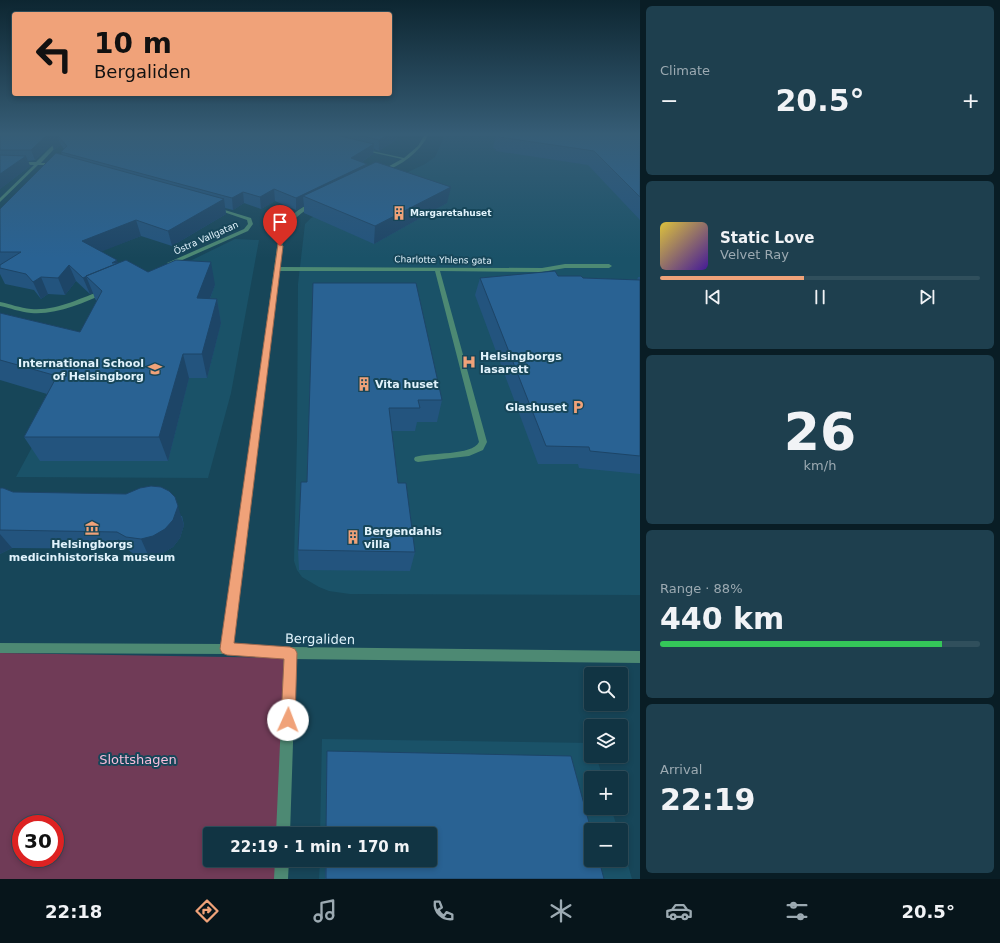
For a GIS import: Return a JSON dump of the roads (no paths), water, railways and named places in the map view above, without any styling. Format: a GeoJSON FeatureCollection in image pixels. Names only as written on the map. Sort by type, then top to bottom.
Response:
{"type":"FeatureCollection","features":[{"type":"Feature","properties":{"kind":"street"},"geometry":{"type":"LineString","coordinates":[[0,201],[26,175]]}},
{"type":"Feature","properties":{"kind":"street"},"geometry":{"type":"LineString","coordinates":[[227,649],[276,269],[282,234],[286,223],[297,213],[315,203]]}},
{"type":"Feature","properties":{"kind":"street","name":"Östra Vallgatan"},"geometry":{"type":"LineString","coordinates":[[164,266],[246,230],[251,224],[249,218],[210,206]]}},
{"type":"Feature","properties":{"kind":"street","name":"Charlotte Yhlens gata"},"geometry":{"type":"LineString","coordinates":[[276,269],[551,270],[565,266],[609,266]]}},
{"type":"Feature","properties":{"kind":"street"},"geometry":{"type":"LineString","coordinates":[[418,459],[469,453],[480,448],[483,442],[437,269]]}},
{"type":"Feature","properties":{"kind":"street"},"geometry":{"type":"LineString","coordinates":[[0,304],[32,311],[49,310],[73,305],[108,290]]}},
{"type":"Feature","properties":{"kind":"street","name":"Bergaliden"},"geometry":{"type":"LineString","coordinates":[[0,648],[227,649],[290,653],[640,657]]}},
{"type":"Feature","properties":{"kind":"street"},"geometry":{"type":"LineString","coordinates":[[283,827],[290,653]]}},
{"type":"Feature","properties":{"kind":"street"},"geometry":{"type":"LineString","coordinates":[[281,879],[282,867]]}},
{"type":"Feature","properties":{"kind":"place","name":"Margaretahuset"},"geometry":{"type":"Point","coordinates":[399,213]}},
{"type":"Feature","properties":{"kind":"place","name":"Helsingborgs lasarett"},"geometry":{"type":"Point","coordinates":[469,362]}},
{"type":"Feature","properties":{"kind":"place","name":"International School of Helsingborg"},"geometry":{"type":"Point","coordinates":[155,369]}},
{"type":"Feature","properties":{"kind":"place","name":"Vita huset"},"geometry":{"type":"Point","coordinates":[364,384]}},
{"type":"Feature","properties":{"kind":"place","name":"Glashuset"},"geometry":{"type":"Point","coordinates":[578,407]}},
{"type":"Feature","properties":{"kind":"place","name":"Helsingborgs medicinhistoriska museum"},"geometry":{"type":"Point","coordinates":[92,528]}},
{"type":"Feature","properties":{"kind":"place","name":"Bergendahls villa"},"geometry":{"type":"Point","coordinates":[353,537]}},
{"type":"Feature","properties":{"kind":"park label","name":"Slottshagen"},"geometry":{"type":"Point","coordinates":[138,759]}}]}
